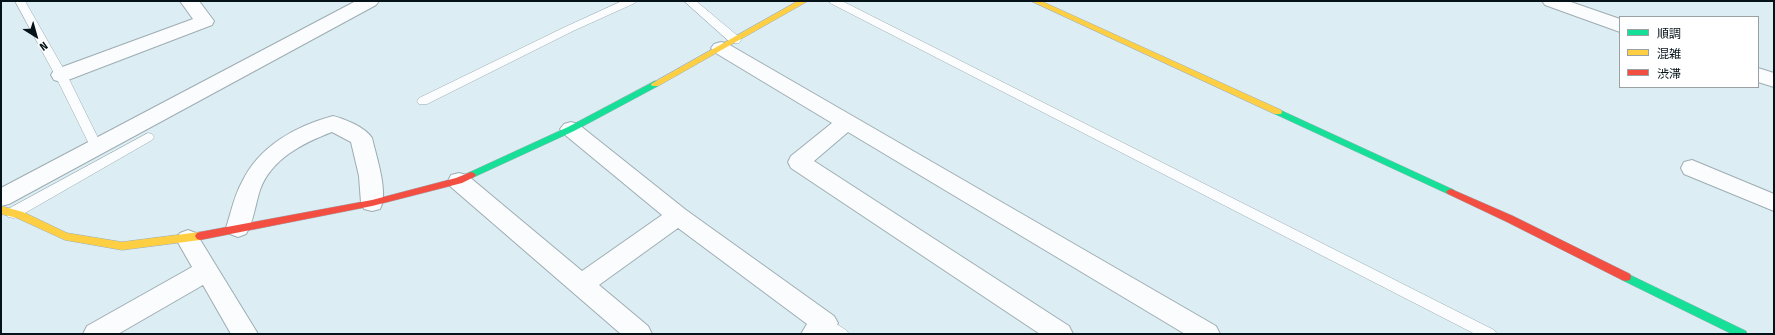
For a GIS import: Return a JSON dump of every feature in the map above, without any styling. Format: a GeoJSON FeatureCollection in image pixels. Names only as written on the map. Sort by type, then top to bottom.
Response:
{"type":"FeatureCollection","features":[{"type":"Feature","properties":{"kind":"street"},"geometry":{"type":"LineString","coordinates":[[61,75],[205,21],[189,1]]}},
{"type":"Feature","properties":{"kind":"street"},"geometry":{"type":"LineString","coordinates":[[5,207],[96,146],[370,1]]}},
{"type":"Feature","properties":{"kind":"street"},"geometry":{"type":"LineString","coordinates":[[5,207],[65,236],[122,246],[188,239],[372,203],[459,181],[571,129],[804,1]]}},
{"type":"Feature","properties":{"kind":"street"},"geometry":{"type":"LineString","coordinates":[[1035,1],[1510,219],[1742,334]]}},
{"type":"Feature","properties":{"kind":"street"},"geometry":{"type":"LineString","coordinates":[[1551,1],[1619,26]]}},
{"type":"Feature","properties":{"kind":"street"},"geometry":{"type":"LineString","coordinates":[[728,44],[846,122],[1207,334]]}},
{"type":"Feature","properties":{"kind":"street"},"geometry":{"type":"LineString","coordinates":[[1759,75],[1774,80]]}},
{"type":"Feature","properties":{"kind":"street"},"geometry":{"type":"LineString","coordinates":[[846,122],[799,162],[1060,334]]}},
{"type":"Feature","properties":{"kind":"street"},"geometry":{"type":"LineString","coordinates":[[238,228],[253,180],[267,160],[302,136],[333,123],[361,138],[370,176],[372,203]]}},
{"type":"Feature","properties":{"kind":"street"},"geometry":{"type":"LineString","coordinates":[[571,129],[678,216],[827,330]]}},
{"type":"Feature","properties":{"kind":"street"},"geometry":{"type":"LineString","coordinates":[[1692,168],[1774,203]]}},
{"type":"Feature","properties":{"kind":"street"},"geometry":{"type":"LineString","coordinates":[[459,181],[639,334]]}},
{"type":"Feature","properties":{"kind":"street"},"geometry":{"type":"LineString","coordinates":[[581,285],[678,216]]}},
{"type":"Feature","properties":{"kind":"street"},"geometry":{"type":"LineString","coordinates":[[188,239],[245,334]]}},
{"type":"Feature","properties":{"kind":"street"},"geometry":{"type":"LineString","coordinates":[[96,334],[206,271]]}},
{"type":"Feature","properties":{"kind":"lane"},"geometry":{"type":"LineString","coordinates":[[20,1],[61,75],[96,146]]}},
{"type":"Feature","properties":{"kind":"lane"},"geometry":{"type":"LineString","coordinates":[[423,101],[569,29],[631,1]]}},
{"type":"Feature","properties":{"kind":"lane"},"geometry":{"type":"LineString","coordinates":[[689,1],[728,44]]}},
{"type":"Feature","properties":{"kind":"lane"},"geometry":{"type":"LineString","coordinates":[[834,1],[1489,334]]}},
{"type":"Feature","properties":{"kind":"lane"},"geometry":{"type":"LineString","coordinates":[[5,207],[148,137]]}},
{"type":"Feature","properties":{"kind":"traffic: fast"},"geometry":{"type":"LineString","coordinates":[[471,175],[571,129],[655,84]]}},
{"type":"Feature","properties":{"kind":"traffic: fast"},"geometry":{"type":"LineString","coordinates":[[1278,112],[1451,192]]}},
{"type":"Feature","properties":{"kind":"traffic: fast"},"geometry":{"type":"LineString","coordinates":[[1626,277],[1742,334]]}},
{"type":"Feature","properties":{"kind":"traffic: slow"},"geometry":{"type":"LineString","coordinates":[[655,84],[804,1]]}},
{"type":"Feature","properties":{"kind":"traffic: slow"},"geometry":{"type":"LineString","coordinates":[[1035,1],[1278,112]]}},
{"type":"Feature","properties":{"kind":"traffic: slow"},"geometry":{"type":"LineString","coordinates":[[1,210],[20,215],[65,236],[122,246],[200,236]]}},
{"type":"Feature","properties":{"kind":"traffic: jam"},"geometry":{"type":"LineString","coordinates":[[200,236],[372,203],[459,181],[471,175]]}},
{"type":"Feature","properties":{"kind":"traffic: jam"},"geometry":{"type":"LineString","coordinates":[[1451,192],[1510,219],[1626,277]]}}]}
